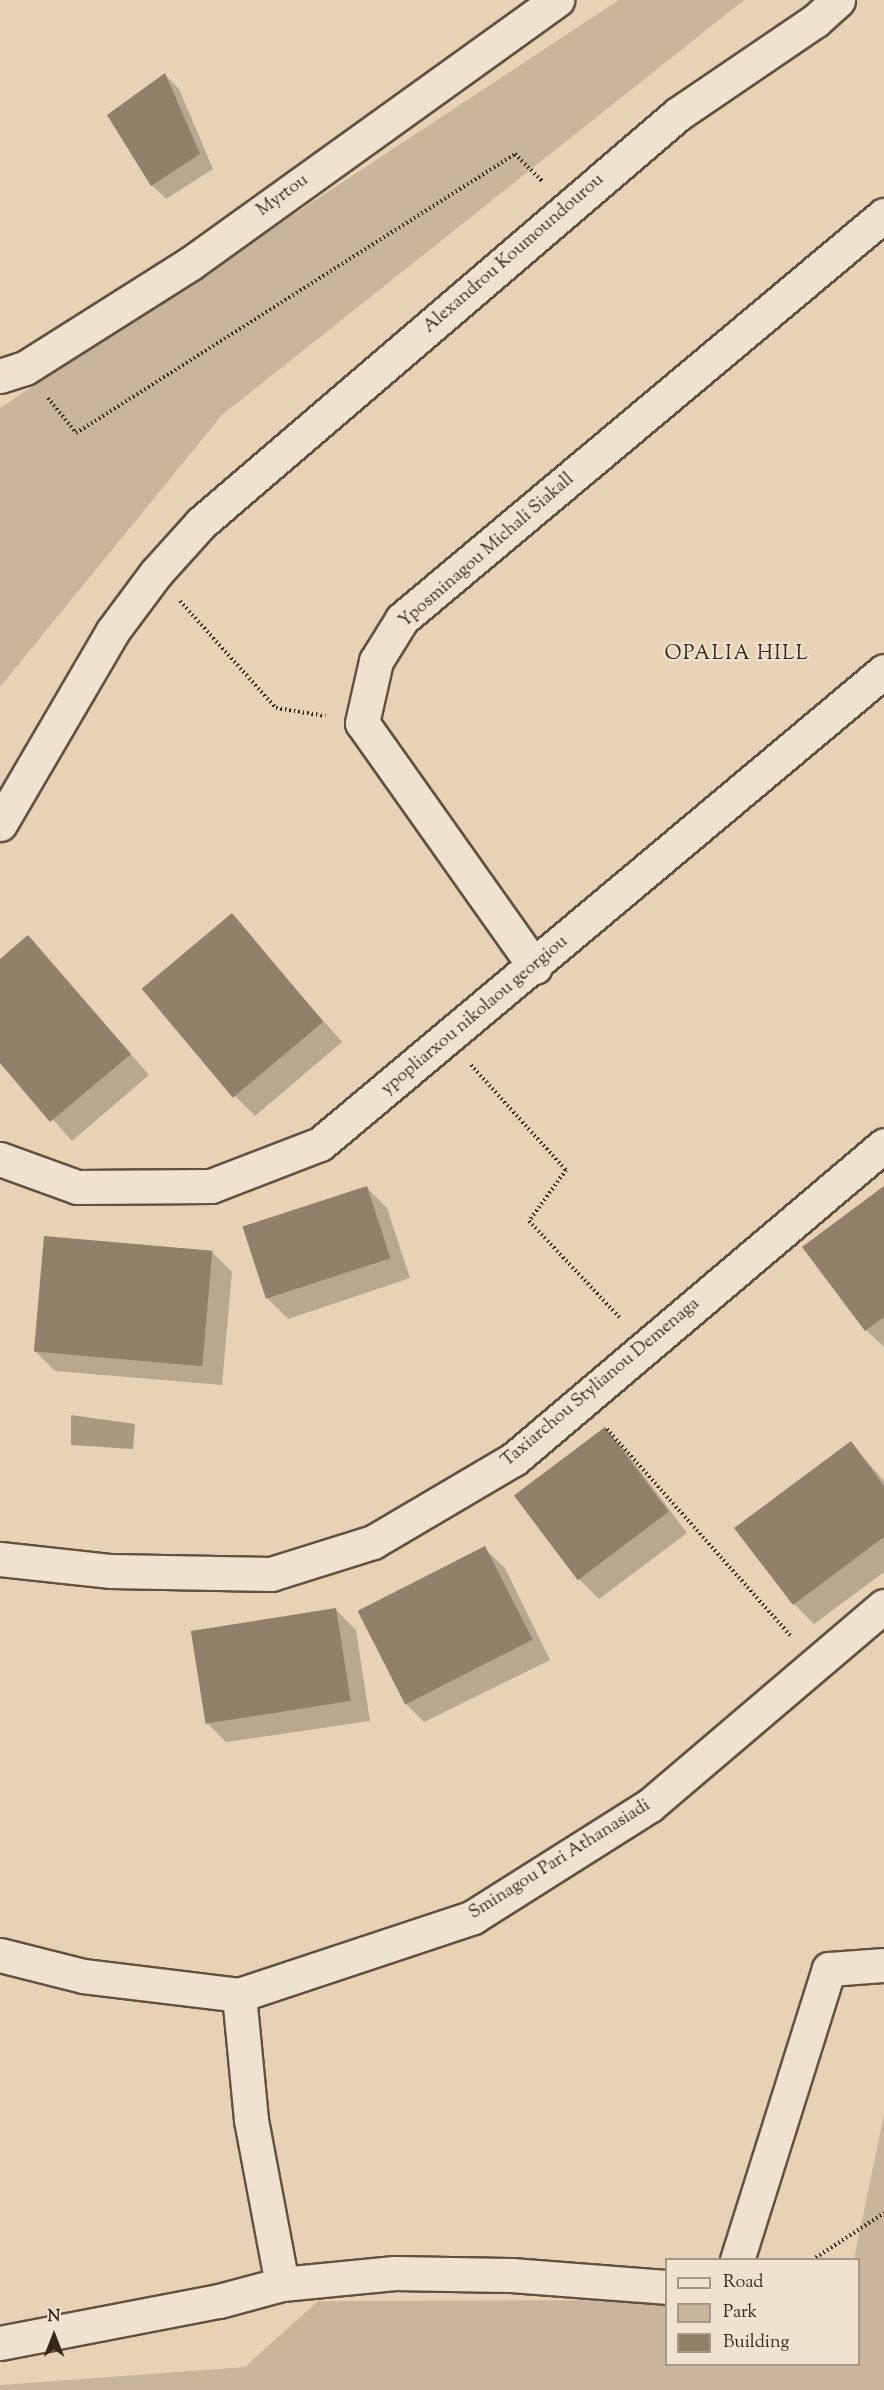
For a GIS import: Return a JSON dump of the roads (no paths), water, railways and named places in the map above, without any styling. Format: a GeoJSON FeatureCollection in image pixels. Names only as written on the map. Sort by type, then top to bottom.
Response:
{"type":"FeatureCollection","features":[{"type":"Feature","properties":{"kind":"street","name":"Myrtou"},"geometry":{"type":"LineString","coordinates":[[13,372],[191,263],[556,0]]}},
{"type":"Feature","properties":{"kind":"street","name":"Alexandrou Koumoundourou"},"geometry":{"type":"LineString","coordinates":[[0,824],[112,632],[156,573],[201,523],[678,114],[815,21],[838,0]]}},
{"type":"Feature","properties":{"kind":"street","name":"Yposminagou Michali Siakall"},"geometry":{"type":"LineString","coordinates":[[535,967],[362,723],[376,661],[402,619],[884,215]]}},
{"type":"Feature","properties":{"kind":"street","name":"ypopliarxou nikolaou georgiou"},"geometry":{"type":"LineString","coordinates":[[0,1159],[77,1187],[211,1186],[320,1144],[535,967],[884,671]]}},
{"type":"Feature","properties":{"kind":"street","name":"Taxiarchou Stylianou Demenaga"},"geometry":{"type":"LineString","coordinates":[[0,1559],[111,1571],[271,1574],[374,1542],[514,1459],[884,1145]]}},
{"type":"Feature","properties":{"kind":"street","name":"Sminagou Pari Athanasiadi"},"geometry":{"type":"LineString","coordinates":[[0,1955],[83,1976],[239,1995],[474,1917],[650,1805],[884,1606]]}},
{"type":"Feature","properties":{"kind":"street"},"geometry":{"type":"LineString","coordinates":[[737,2258],[829,1969],[884,1965]]}},
{"type":"Feature","properties":{"kind":"street"},"geometry":{"type":"LineString","coordinates":[[239,1995],[252,2120],[282,2284]]}},
{"type":"Feature","properties":{"kind":"street"},"geometry":{"type":"LineString","coordinates":[[0,2343],[219,2301],[282,2284],[394,2273],[511,2275],[665,2287]]}},
{"type":"Feature","properties":{"kind":"district","name":"OPALIA HILL"},"geometry":{"type":"Point","coordinates":[737,654]}}]}
